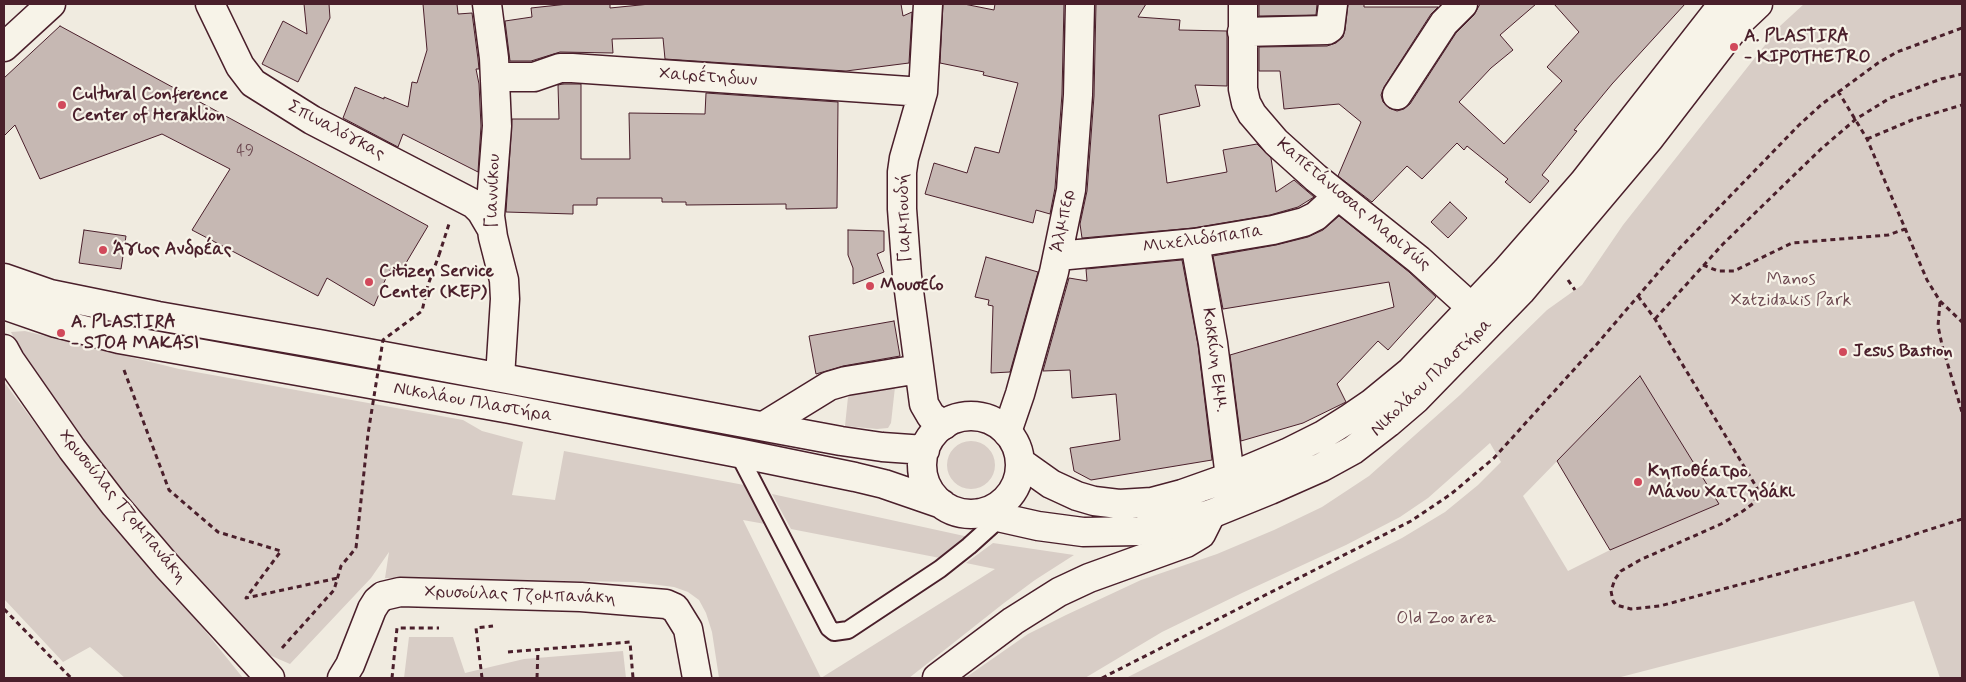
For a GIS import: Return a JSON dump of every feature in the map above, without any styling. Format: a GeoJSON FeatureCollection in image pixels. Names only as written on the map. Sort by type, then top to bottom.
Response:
{"type":"FeatureCollection","features":[{"type":"Feature","properties":{"kind":"street"},"geometry":{"type":"LineString","coordinates":[[4,47],[51,4]]}},
{"type":"Feature","properties":{"kind":"street","name":"Σπιναλόγκας"},"geometry":{"type":"LineString","coordinates":[[210,4],[240,66],[253,83],[312,120],[474,204],[492,228]]}},
{"type":"Feature","properties":{"kind":"street","name":"Γιαννίκου"},"geometry":{"type":"LineString","coordinates":[[487,4],[495,77],[497,126],[491,191],[492,228],[502,268],[505,290],[500,377]]}},
{"type":"Feature","properties":{"kind":"street","name":"Γιαμπουδή"},"geometry":{"type":"LineString","coordinates":[[928,4],[923,92],[904,158],[902,187],[907,276],[924,404],[931,416],[944,425]]}},
{"type":"Feature","properties":{"kind":"street","name":"Άλμπερ"},"geometry":{"type":"LineString","coordinates":[[1007,432],[1020,394],[1058,256],[1071,190],[1076,146],[1080,4]]}},
{"type":"Feature","properties":{"kind":"street","name":"Καπετάνισσας Μαριγώς"},"geometry":{"type":"LineString","coordinates":[[1243,4],[1243,89],[1249,109],[1287,152],[1338,196],[1419,260],[1472,308]]}},
{"type":"Feature","properties":{"kind":"street"},"geometry":{"type":"LineString","coordinates":[[1242,32],[1327,30],[1330,28],[1333,4]]}},
{"type":"Feature","properties":{"kind":"street"},"geometry":{"type":"LineString","coordinates":[[1397,95],[1444,23],[1463,4]]}},
{"type":"Feature","properties":{"kind":"street","name":"Νικολάου Πλαστήρα"},"geometry":{"type":"LineString","coordinates":[[1020,462],[1063,491],[1094,501],[1119,504],[1152,502],[1182,494],[1230,477],[1287,453],[1323,435],[1372,403],[1411,371],[1472,308],[1583,183],[1723,4]]}},
{"type":"Feature","properties":{"kind":"street","name":"Νικολάου Πλαστήρα"},"geometry":{"type":"LineString","coordinates":[[990,515],[1068,531],[1139,531],[1162,527],[1211,514],[1296,479],[1353,450],[1416,399],[1487,327],[1553,254],[1649,139],[1739,22],[1758,4]]}},
{"type":"Feature","properties":{"kind":"street","name":"Χαιρέτηδων"},"geometry":{"type":"LineString","coordinates":[[495,77],[534,77],[560,68],[572,68],[923,92]]}},
{"type":"Feature","properties":{"kind":"street","name":"Μιχελιδόπαπα"},"geometry":{"type":"LineString","coordinates":[[1058,256],[1195,243],[1250,235],[1304,222],[1321,212],[1338,196]]}},
{"type":"Feature","properties":{"kind":"street","name":"Κοκκίνη Εμμ."},"geometry":{"type":"LineString","coordinates":[[1195,243],[1213,343],[1230,477]]}},
{"type":"Feature","properties":{"kind":"street","name":"Νικολάου Πλαστήρα"},"geometry":{"type":"LineString","coordinates":[[4,278],[50,294],[94,304],[882,447],[925,450]]}},
{"type":"Feature","properties":{"kind":"street","name":"Νικολάου Πλαστήρα"},"geometry":{"type":"LineString","coordinates":[[4,304],[56,323],[119,339],[490,405],[738,453],[884,484],[942,504]]}},
{"type":"Feature","properties":{"kind":"street","name":"Χρυσούλας Τζομπανάκη"},"geometry":{"type":"LineString","coordinates":[[4,349],[72,449],[115,505],[167,566],[270,678]]}},
{"type":"Feature","properties":{"kind":"street"},"geometry":{"type":"LineString","coordinates":[[764,426],[829,386],[846,381],[919,369]]}},
{"type":"Feature","properties":{"kind":"street"},"geometry":{"type":"LineString","coordinates":[[978,417],[992,421],[1007,432],[1015,445],[1020,462],[1018,480],[1008,497],[990,515],[960,512],[942,504],[929,490],[924,479],[923,462],[925,450],[933,435],[944,425],[957,419],[978,417]]}},
{"type":"Feature","properties":{"kind":"street"},"geometry":{"type":"LineString","coordinates":[[937,678],[1013,620],[1059,592],[1089,578],[1186,544],[1201,534],[1211,514]]}},
{"type":"Feature","properties":{"kind":"street","name":"Χρυσούλας Τζομπανάκη"},"geometry":{"type":"LineString","coordinates":[[342,678],[350,665],[377,601],[383,596],[400,592],[581,597],[666,604],[676,608],[688,629],[697,678]]}},
{"type":"Feature","properties":{"kind":"lane"},"geometry":{"type":"LineString","coordinates":[[738,453],[829,628],[834,632],[848,630],[940,569],[969,546],[990,515]]}},
{"type":"Feature","properties":{"kind":"path"},"geometry":{"type":"LineString","coordinates":[[1102,678],[1381,537],[1433,507],[1494,458],[1675,253],[1798,126],[1838,91],[1878,63],[1897,52],[1962,28]]}},
{"type":"Feature","properties":{"kind":"path"},"geometry":{"type":"LineString","coordinates":[[1656,319],[1704,265],[1781,188],[1856,119],[1890,98],[1962,74]]}},
{"type":"Feature","properties":{"kind":"path"},"geometry":{"type":"LineString","coordinates":[[1838,91],[1867,139],[1927,280],[1940,301],[1962,322]]}},
{"type":"Feature","properties":{"kind":"path"},"geometry":{"type":"LineString","coordinates":[[1867,139],[1912,120],[1962,105]]}},
{"type":"Feature","properties":{"kind":"path"},"geometry":{"type":"LineString","coordinates":[[1704,265],[1718,271],[1734,271],[1792,243],[1868,238],[1906,230]]}},
{"type":"Feature","properties":{"kind":"path"},"geometry":{"type":"LineString","coordinates":[[291,638],[334,590],[341,566],[356,548],[368,434],[383,340],[422,312],[428,285],[439,255]]}},
{"type":"Feature","properties":{"kind":"path"},"geometry":{"type":"LineString","coordinates":[[1638,296],[1656,319],[1757,488],[1755,502],[1743,511],[1721,524],[1640,560],[1621,571],[1615,579],[1612,591],[1613,601],[1616,605],[1631,609],[1660,606],[1857,553],[1962,519]]}},
{"type":"Feature","properties":{"kind":"path"},"geometry":{"type":"LineString","coordinates":[[1940,301],[1938,326],[1962,412]]}},
{"type":"Feature","properties":{"kind":"path"},"geometry":{"type":"LineString","coordinates":[[122,364],[169,490],[218,532],[280,552],[246,598],[338,578]]}},
{"type":"Feature","properties":{"kind":"path"},"geometry":{"type":"LineString","coordinates":[[4,609],[71,678]]}},
{"type":"Feature","properties":{"kind":"path"},"geometry":{"type":"LineString","coordinates":[[392,678],[397,628],[438,628]]}},
{"type":"Feature","properties":{"kind":"path"},"geometry":{"type":"LineString","coordinates":[[508,652],[630,642],[633,678]]}},
{"type":"Feature","properties":{"kind":"path"},"geometry":{"type":"LineString","coordinates":[[537,678],[538,649]]}},
{"type":"Feature","properties":{"kind":"path"},"geometry":{"type":"LineString","coordinates":[[481,669],[482,678]]}},
{"type":"Feature","properties":{"kind":"green space","name":"Manos Xatzidakis Park"},"geometry":{"type":"Polygon","coordinates":[[[1804,4],[1962,4],[1962,678],[1940,678],[1914,601],[1617,678],[1126,678],[1402,538],[1445,512],[1478,485],[1501,462],[1490,443],[1428,498],[1400,517],[1346,545],[1162,632],[1085,678],[965,678],[1028,634],[1066,615],[1141,580],[1217,554],[1274,530],[1322,507],[1369,476],[1460,395],[1547,310],[1582,285],[1623,225],[1780,26],[1804,4]],[[1640,376],[1523,496],[1568,571],[1610,550],[1719,504],[1640,376]]]}},
{"type":"Feature","properties":{"kind":"green space"},"geometry":{"type":"Polygon","coordinates":[[[25,331],[179,369],[463,420],[482,431],[523,442],[512,495],[555,500],[564,451],[744,485],[765,524],[743,520],[821,678],[719,678],[712,632],[706,613],[699,600],[688,592],[674,587],[635,582],[385,578],[389,552],[371,578],[290,664],[267,654],[235,624],[146,524],[74,431],[20,351],[11,332],[25,331]]]}},
{"type":"Feature","properties":{"kind":"green space"},"geometry":{"type":"Polygon","coordinates":[[[4,382],[108,521],[202,627],[243,678],[125,678],[90,647],[63,662],[4,599],[4,382]]]}},
{"type":"Feature","properties":{"kind":"green space"},"geometry":{"type":"Polygon","coordinates":[[[864,387],[895,387],[891,423],[888,428],[877,429],[845,426],[848,397],[853,392],[864,387]]]}},
{"type":"Feature","properties":{"kind":"green space"},"geometry":{"type":"Polygon","coordinates":[[[966,441],[976,441],[985,445],[991,451],[995,465],[991,479],[985,485],[976,489],[966,489],[957,485],[951,479],[947,470],[947,460],[951,451],[957,445],[966,441]]]}},
{"type":"Feature","properties":{"kind":"green space"},"geometry":{"type":"Polygon","coordinates":[[[772,494],[969,537],[940,558],[791,529],[772,494]]]}},
{"type":"Feature","properties":{"kind":"green space"},"geometry":{"type":"Polygon","coordinates":[[[993,543],[1074,555],[1004,603],[909,678],[821,678],[995,569],[966,563],[993,543]]]}},
{"type":"Feature","properties":{"kind":"green space"},"geometry":{"type":"Polygon","coordinates":[[[409,637],[453,637],[465,673],[524,659],[623,651],[626,678],[404,678],[409,637]]]}},
{"type":"Feature","properties":{"kind":"building"},"geometry":{"type":"Polygon","coordinates":[[[304,4],[329,4],[330,18],[298,82],[262,64],[283,21],[307,34],[304,4]]]}},
{"type":"Feature","properties":{"kind":"building"},"geometry":{"type":"Polygon","coordinates":[[[423,4],[457,4],[458,14],[472,13],[479,69],[476,69],[479,84],[481,126],[478,172],[403,134],[398,147],[343,118],[355,87],[408,107],[412,82],[417,83],[427,50],[423,4]]]}},
{"type":"Feature","properties":{"kind":"building"},"geometry":{"type":"Polygon","coordinates":[[[568,4],[610,4],[610,8],[650,4],[901,4],[903,16],[912,12],[909,63],[846,71],[665,59],[663,38],[612,39],[613,53],[560,52],[531,61],[510,61],[505,21],[532,17],[531,8],[568,4]]]}},
{"type":"Feature","properties":{"kind":"building"},"geometry":{"type":"Polygon","coordinates":[[[943,4],[964,4],[994,10],[995,4],[1064,4],[1062,94],[1055,188],[1050,214],[1036,210],[1033,223],[925,194],[934,163],[967,173],[975,147],[999,153],[1018,83],[983,75],[984,72],[940,63],[943,4]]]}},
{"type":"Feature","properties":{"kind":"building"},"geometry":{"type":"Polygon","coordinates":[[[1096,4],[1146,4],[1138,17],[1180,20],[1179,30],[1227,31],[1227,86],[1195,85],[1200,106],[1159,115],[1167,183],[1227,172],[1223,150],[1257,144],[1271,158],[1276,192],[1294,180],[1314,197],[1298,207],[1270,215],[1193,228],[1082,238],[1080,224],[1087,191],[1094,96],[1096,4]]]}},
{"type":"Feature","properties":{"kind":"building"},"geometry":{"type":"Polygon","coordinates":[[[1259,4],[1317,4],[1316,15],[1259,16],[1259,4]]]}},
{"type":"Feature","properties":{"kind":"building"},"geometry":{"type":"Polygon","coordinates":[[[1348,4],[1364,4],[1364,7],[1438,7],[1431,14],[1384,87],[1381,95],[1383,102],[1389,108],[1397,111],[1404,109],[1410,104],[1456,33],[1474,15],[1480,4],[1536,4],[1500,35],[1513,50],[1491,68],[1459,102],[1504,144],[1562,81],[1547,67],[1579,32],[1554,4],[1685,4],[1612,84],[1574,130],[1577,131],[1542,175],[1549,181],[1530,203],[1505,182],[1508,179],[1467,146],[1464,150],[1457,143],[1422,179],[1407,166],[1372,202],[1338,176],[1361,122],[1339,104],[1284,109],[1280,71],[1259,71],[1259,47],[1327,46],[1336,43],[1343,37],[1348,4]]]}},
{"type":"Feature","properties":{"kind":"building"},"geometry":{"type":"Polygon","coordinates":[[[60,26],[428,226],[403,268],[389,271],[374,306],[327,278],[318,296],[192,230],[230,169],[162,134],[40,179],[15,125],[4,136],[4,78],[60,26]]]}},
{"type":"Feature","properties":{"kind":"building"},"geometry":{"type":"Polygon","coordinates":[[[581,84],[581,159],[630,159],[629,113],[705,114],[706,93],[838,102],[837,208],[786,209],[786,204],[686,205],[686,202],[662,202],[662,198],[597,198],[597,205],[573,205],[573,214],[506,212],[512,119],[559,119],[558,85],[581,84]]]}},
{"type":"Feature","properties":{"kind":"building"},"geometry":{"type":"Polygon","coordinates":[[[1450,202],[1467,218],[1448,238],[1431,222],[1450,202]]]}},
{"type":"Feature","properties":{"kind":"building"},"geometry":{"type":"Polygon","coordinates":[[[1339,216],[1409,272],[1436,297],[1388,350],[1378,341],[1337,384],[1346,402],[1303,423],[1241,441],[1230,355],[1394,307],[1389,282],[1223,309],[1213,256],[1276,245],[1308,237],[1323,230],[1339,216]]]}},
{"type":"Feature","properties":{"kind":"building","name":"Άγιος Ανδρέας"},"geometry":{"type":"Polygon","coordinates":[[[84,230],[126,236],[121,269],[79,263],[84,230]]]}},
{"type":"Feature","properties":{"kind":"building"},"geometry":{"type":"Polygon","coordinates":[[[848,230],[884,231],[884,251],[877,254],[884,272],[853,284],[853,268],[848,255],[848,230]]]}},
{"type":"Feature","properties":{"kind":"building"},"geometry":{"type":"Polygon","coordinates":[[[986,257],[1038,272],[1010,372],[991,373],[993,306],[988,305],[989,300],[975,297],[986,257]]]}},
{"type":"Feature","properties":{"kind":"building"},"geometry":{"type":"Polygon","coordinates":[[[1182,260],[1198,345],[1212,460],[1091,480],[1074,471],[1070,448],[1120,440],[1116,394],[1072,398],[1070,370],[1043,371],[1069,278],[1087,281],[1086,269],[1182,260]]]}},
{"type":"Feature","properties":{"kind":"building"},"geometry":{"type":"Polygon","coordinates":[[[894,321],[900,356],[843,366],[816,374],[809,336],[894,321]]]}},
{"type":"Feature","properties":{"kind":"building","name":"Κηποθέατρο Μάνου Χατζηδάκι"},"geometry":{"type":"Polygon","coordinates":[[[1640,376],[1719,504],[1610,550],[1557,461],[1640,376]]]}},
{"type":"Feature","properties":{"kind":"place","name":"A. PLASTIRA - KIPOTHETRO"},"geometry":{"type":"Point","coordinates":[1734,47]}},
{"type":"Feature","properties":{"kind":"place","name":"Cultural Conference Center of Heraklion"},"geometry":{"type":"Point","coordinates":[62,105]}},
{"type":"Feature","properties":{"kind":"place","name":"Άγιος Ανδρέας"},"geometry":{"type":"Point","coordinates":[103,250]}},
{"type":"Feature","properties":{"kind":"place","name":"Citizen Service Center (KEP)"},"geometry":{"type":"Point","coordinates":[369,282]}},
{"type":"Feature","properties":{"kind":"place","name":"Μουσείο"},"geometry":{"type":"Point","coordinates":[870,286]}},
{"type":"Feature","properties":{"kind":"place","name":"A. PLASTIRA - STOA MAKASI"},"geometry":{"type":"Point","coordinates":[61,333]}},
{"type":"Feature","properties":{"kind":"place","name":"Jesus Bastion"},"geometry":{"type":"Point","coordinates":[1843,352]}},
{"type":"Feature","properties":{"kind":"place","name":"Κηποθέατρο Μάνου Χατζηδάκι"},"geometry":{"type":"Point","coordinates":[1638,482]}},
{"type":"Feature","properties":{"kind":"park label","name":"Old Zoo area"},"geometry":{"type":"Point","coordinates":[1446,619]}}]}
